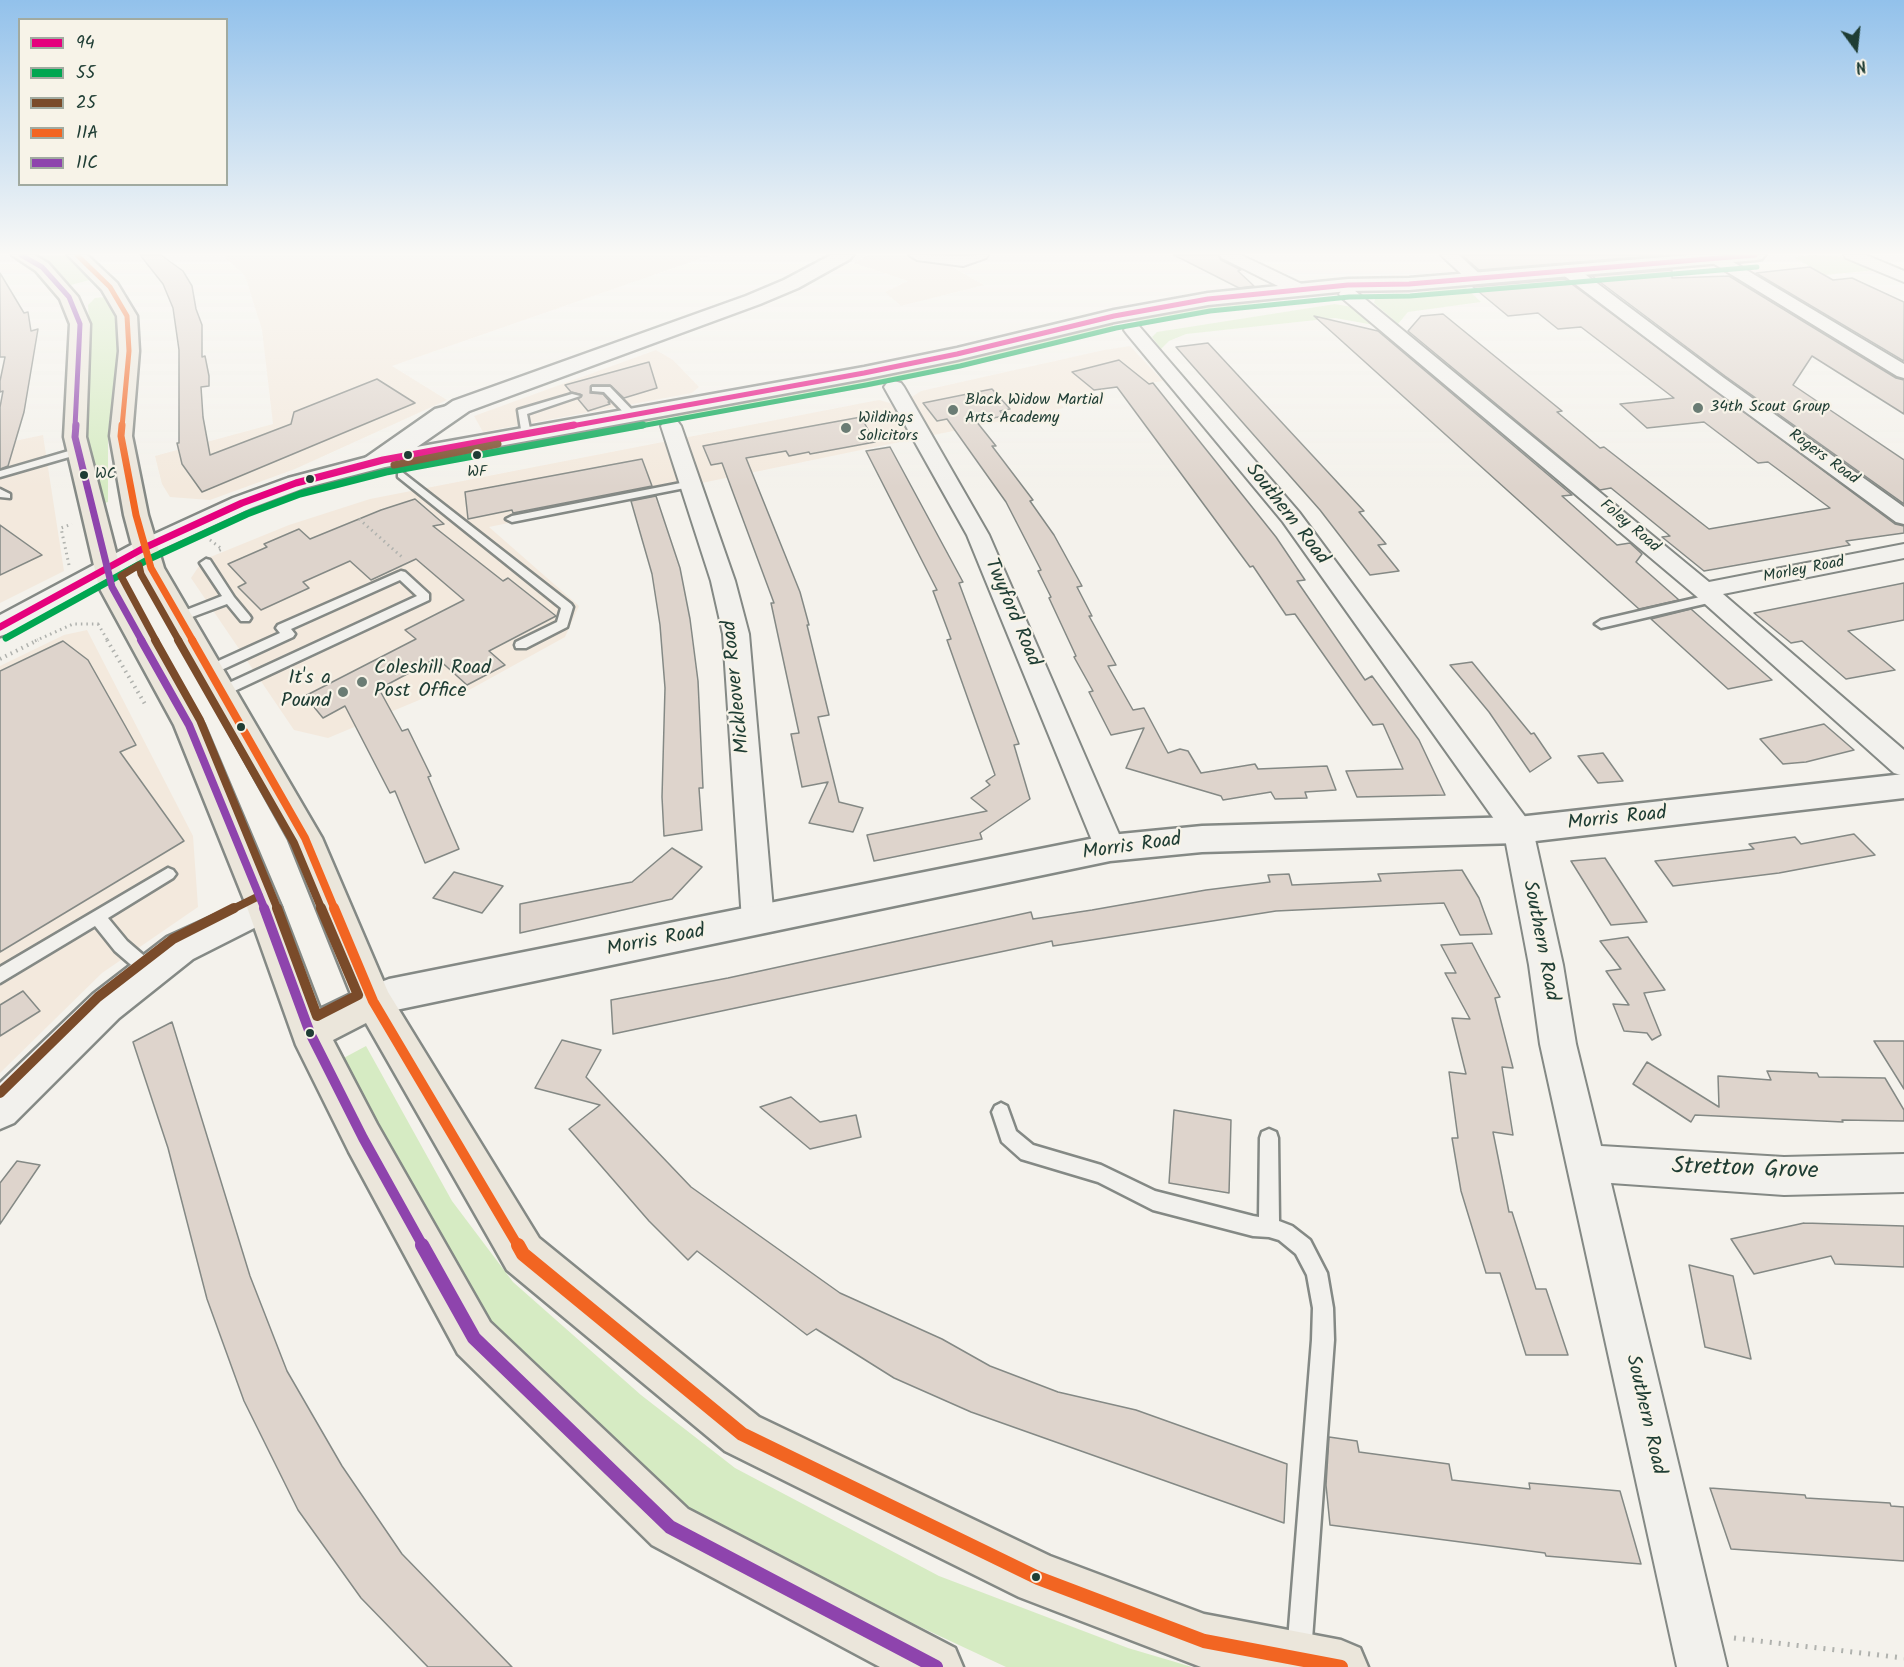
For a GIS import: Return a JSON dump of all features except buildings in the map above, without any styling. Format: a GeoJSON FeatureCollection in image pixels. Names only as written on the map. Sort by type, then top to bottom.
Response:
{"type":"FeatureCollection","features":[{"type":"Feature","properties":{"kind":"main road"},"geometry":{"type":"LineString","coordinates":[[80,333],[75,437],[109,579],[189,726],[264,907],[310,1033],[363,1138],[474,1338],[670,1527],[936,1667]]}},
{"type":"Feature","properties":{"kind":"main road"},"geometry":{"type":"LineString","coordinates":[[128,333],[129,351],[121,436],[148,558],[305,838],[373,1001],[523,1254],[742,1434],[1038,1578],[1204,1641],[1320,1663]]}},
{"type":"Feature","properties":{"kind":"main road"},"geometry":{"type":"LineString","coordinates":[[381,467],[461,405],[663,333]]}},
{"type":"Feature","properties":{"kind":"main road"},"geometry":{"type":"LineString","coordinates":[[148,558],[219,535],[329,493],[381,467],[456,446],[1072,333]]}},
{"type":"Feature","properties":{"kind":"main road"},"geometry":{"type":"LineString","coordinates":[[0,644],[242,503],[296,483],[381,467],[671,426],[894,387],[1088,333]]}},
{"type":"Feature","properties":{"kind":"main road"},"geometry":{"type":"LineString","coordinates":[[456,446],[443,432],[448,422],[491,395]]}},
{"type":"Feature","properties":{"kind":"main road"},"geometry":{"type":"LineString","coordinates":[[0,627],[109,579]]}},
{"type":"Feature","properties":{"kind":"main road","name":"Morris Road"},"geometry":{"type":"LineString","coordinates":[[373,1001],[400,992],[1110,848],[1202,839],[1518,830],[1904,786]]}},
{"type":"Feature","properties":{"kind":"main road"},"geometry":{"type":"LineString","coordinates":[[0,1110],[106,1006],[150,971],[180,948],[264,907]]}},
{"type":"Feature","properties":{"kind":"main road"},"geometry":{"type":"LineString","coordinates":[[310,1033],[373,1001]]}},
{"type":"Feature","properties":{"kind":"street","name":"Southern Road"},"geometry":{"type":"LineString","coordinates":[[1131,333],[1291,517],[1518,830],[1546,965],[1558,1044],[1702,1667]]}},
{"type":"Feature","properties":{"kind":"street","name":"Foley Road"},"geometry":{"type":"LineString","coordinates":[[1395,333],[1709,594],[1904,766]]}},
{"type":"Feature","properties":{"kind":"street","name":"Rogers Road"},"geometry":{"type":"LineString","coordinates":[[1653,333],[1904,517]]}},
{"type":"Feature","properties":{"kind":"street"},"geometry":{"type":"LineString","coordinates":[[1839,333],[1904,372]]}},
{"type":"Feature","properties":{"kind":"street","name":"Twyford Road"},"geometry":{"type":"LineString","coordinates":[[894,387],[978,535],[1110,848]]}},
{"type":"Feature","properties":{"kind":"street","name":"Mickleover Road"},"geometry":{"type":"LineString","coordinates":[[671,426],[723,581],[736,634],[758,921]]}},
{"type":"Feature","properties":{"kind":"street","name":"Morley Road"},"geometry":{"type":"LineString","coordinates":[[1709,594],[1904,551]]}},
{"type":"Feature","properties":{"kind":"street","name":"Stretton Grove"},"geometry":{"type":"LineString","coordinates":[[1587,1163],[1784,1176],[1904,1173]]}},
{"type":"Feature","properties":{"kind":"lane"},"geometry":{"type":"LineString","coordinates":[[595,389],[607,389],[632,415]]}},
{"type":"Feature","properties":{"kind":"lane"},"geometry":{"type":"LineString","coordinates":[[526,434],[522,412],[575,396]]}},
{"type":"Feature","properties":{"kind":"lane"},"geometry":{"type":"LineString","coordinates":[[0,474],[79,451]]}},
{"type":"Feature","properties":{"kind":"lane"},"geometry":{"type":"LineString","coordinates":[[381,467],[567,607],[562,624],[521,645]]}},
{"type":"Feature","properties":{"kind":"lane"},"geometry":{"type":"LineString","coordinates":[[512,519],[691,484]]}},
{"type":"Feature","properties":{"kind":"lane"},"geometry":{"type":"LineString","coordinates":[[207,563],[230,600],[245,618]]}},
{"type":"Feature","properties":{"kind":"lane"},"geometry":{"type":"LineString","coordinates":[[401,575],[425,597],[216,680],[289,634],[282,628],[401,575]]}},
{"type":"Feature","properties":{"kind":"lane"},"geometry":{"type":"LineString","coordinates":[[1600,624],[1709,594]]}},
{"type":"Feature","properties":{"kind":"lane"},"geometry":{"type":"LineString","coordinates":[[180,617],[222,600],[230,600]]}},
{"type":"Feature","properties":{"kind":"lane"},"geometry":{"type":"LineString","coordinates":[[0,976],[168,874]]}},
{"type":"Feature","properties":{"kind":"lane"},"geometry":{"type":"LineString","coordinates":[[97,917],[121,946],[150,971]]}},
{"type":"Feature","properties":{"kind":"lane"},"geometry":{"type":"LineString","coordinates":[[1001,1112],[1009,1136],[1028,1153],[1101,1174],[1153,1200],[1253,1226],[1269,1227],[1285,1233],[1303,1247],[1317,1273],[1323,1308],[1320,1663]]}},
{"type":"Feature","properties":{"kind":"lane"},"geometry":{"type":"LineString","coordinates":[[1269,1138],[1269,1227]]}},
{"type":"Feature","properties":{"kind":"path"},"geometry":{"type":"LineString","coordinates":[[359,519],[408,562]]}},
{"type":"Feature","properties":{"kind":"path"},"geometry":{"type":"LineString","coordinates":[[0,659],[59,629],[74,624],[98,624],[126,612]]}},
{"type":"Feature","properties":{"kind":"path"},"geometry":{"type":"LineString","coordinates":[[1694,1633],[1904,1658]]}},
{"type":"Feature","properties":{"kind":"shaded area"},"geometry":{"type":"Polygon","coordinates":[[[262,333],[487,333],[392,366],[447,400],[295,469],[210,500],[170,497],[162,484],[155,456],[273,424],[262,333]]]}},
{"type":"Feature","properties":{"kind":"shaded area"},"geometry":{"type":"Polygon","coordinates":[[[1130,346],[1163,381],[1055,397],[1064,408],[489,527],[579,606],[565,637],[460,695],[448,688],[328,738],[294,730],[191,578],[203,560],[289,525],[370,499],[879,400],[890,403],[900,415],[910,398],[921,391],[1130,346]]]}},
{"type":"Feature","properties":{"kind":"shaded area"},"geometry":{"type":"Polygon","coordinates":[[[656,350],[673,360],[699,387],[692,393],[483,432],[474,416],[656,350]]]}},
{"type":"Feature","properties":{"kind":"shaded area"},"geometry":{"type":"Polygon","coordinates":[[[43,435],[64,571],[0,603],[0,444],[43,435]]]}},
{"type":"Feature","properties":{"kind":"shaded area"},"geometry":{"type":"Polygon","coordinates":[[[87,630],[193,836],[198,907],[102,973],[0,1073],[0,666],[64,635],[87,630]]]}},
{"type":"Feature","properties":{"kind":"green space"},"geometry":{"type":"Polygon","coordinates":[[[90,333],[118,333],[108,434],[108,502],[98,505],[88,442],[86,402],[91,353],[90,333]]]}},
{"type":"Feature","properties":{"kind":"green space"},"geometry":{"type":"Polygon","coordinates":[[[1069,333],[1098,333],[893,383],[431,463],[433,456],[904,371],[1069,333]]]}},
{"type":"Feature","properties":{"kind":"green space"},"geometry":{"type":"Polygon","coordinates":[[[1156,333],[1197,333],[1186,334],[1169,341],[1161,349],[1152,337],[1156,333]]]}},
{"type":"Feature","properties":{"kind":"green space"},"geometry":{"type":"Polygon","coordinates":[[[366,1046],[452,1201],[513,1282],[641,1395],[735,1468],[939,1576],[1128,1648],[1192,1667],[1006,1667],[749,1547],[681,1508],[485,1328],[340,1060],[366,1046]]]}},
{"type":"Feature","properties":{"kind":"transit line","name":"11C"},"geometry":{"type":"LineString","coordinates":[[80,333],[75,437],[112,587],[189,725],[264,907],[310,1033],[363,1138],[474,1338],[670,1527],[936,1667]]}},
{"type":"Feature","properties":{"kind":"transit line","name":"11A"},"geometry":{"type":"LineString","coordinates":[[128,333],[129,351],[121,436],[136,515],[151,568],[305,838],[373,1001],[523,1254],[742,1434],[1038,1578],[1204,1641],[1341,1667]]}},
{"type":"Feature","properties":{"kind":"transit line","name":"94"},"geometry":{"type":"LineString","coordinates":[[0,627],[144,548],[242,503],[296,483],[383,460],[864,373],[1045,333]]}},
{"type":"Feature","properties":{"kind":"transit line","name":"55"},"geometry":{"type":"LineString","coordinates":[[6,638],[149,559],[247,514],[300,494],[386,472],[960,366],[1096,333]]}},
{"type":"Feature","properties":{"kind":"transit line","name":"25"},"geometry":{"type":"LineString","coordinates":[[394,465],[498,444]]}},
{"type":"Feature","properties":{"kind":"transit line","name":"25"},"geometry":{"type":"LineString","coordinates":[[139,565],[141,574],[294,843],[358,995],[317,1016],[275,902],[200,720],[123,582],[121,576],[139,565]]}},
{"type":"Feature","properties":{"kind":"transit line","name":"25"},"geometry":{"type":"LineString","coordinates":[[0,1093],[98,997],[173,939],[259,896]]}},
{"type":"Feature","properties":{"kind":"place","name":"34th Scout Group"},"geometry":{"type":"Point","coordinates":[1698,408]}},
{"type":"Feature","properties":{"kind":"place","name":"Black Widow Martial Arts Academy"},"geometry":{"type":"Point","coordinates":[953,410]}},
{"type":"Feature","properties":{"kind":"place","name":"Wildings Solicitors"},"geometry":{"type":"Point","coordinates":[846,428]}},
{"type":"Feature","properties":{"kind":"place","name":"WF"},"geometry":{"type":"Point","coordinates":[477,455]}},
{"type":"Feature","properties":{"kind":"place","name":"WC"},"geometry":{"type":"Point","coordinates":[84,475]}},
{"type":"Feature","properties":{"kind":"place","name":"Coleshill Road Post Office"},"geometry":{"type":"Point","coordinates":[362,682]}},
{"type":"Feature","properties":{"kind":"place","name":"It's a Pound"},"geometry":{"type":"Point","coordinates":[343,692]}}]}
